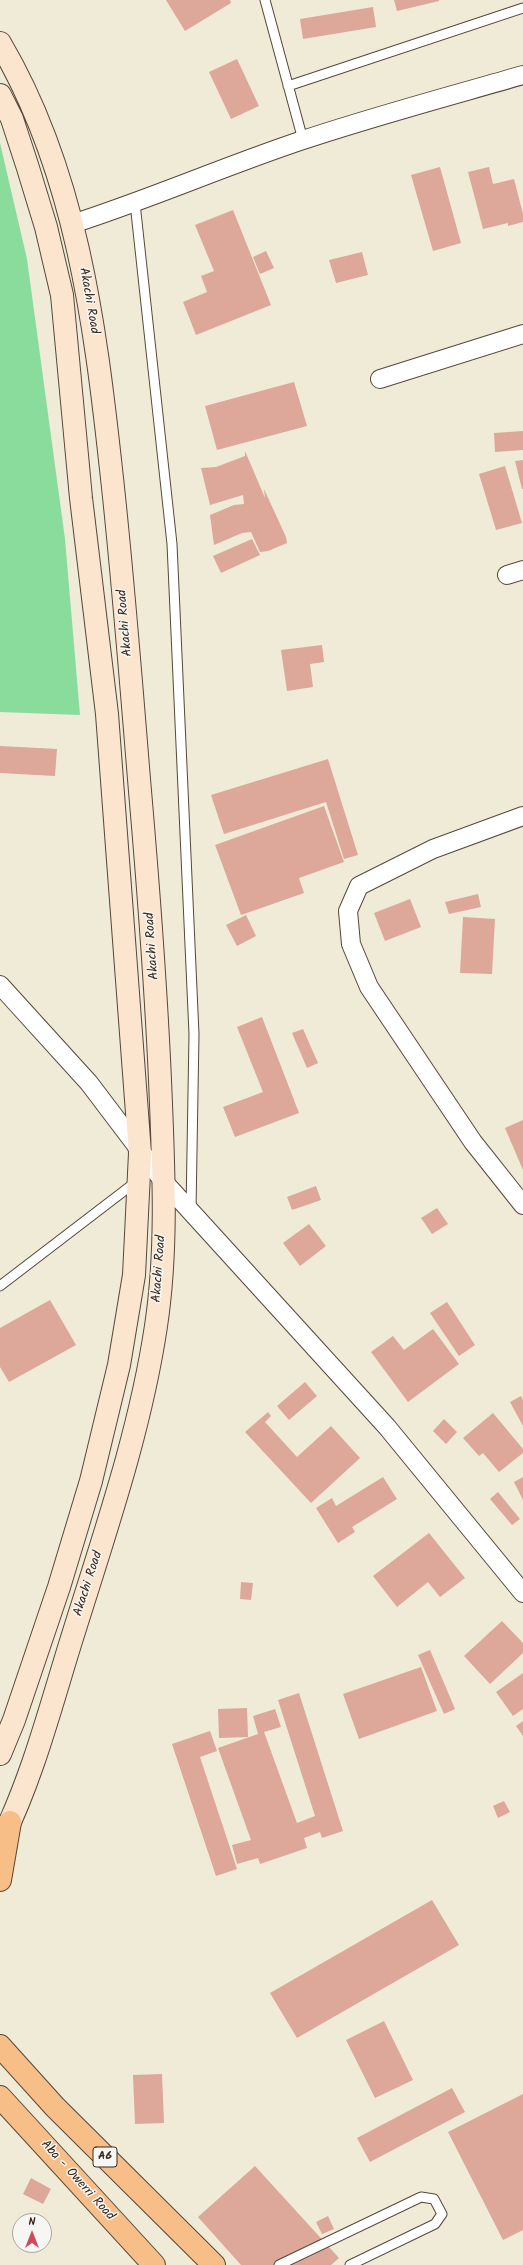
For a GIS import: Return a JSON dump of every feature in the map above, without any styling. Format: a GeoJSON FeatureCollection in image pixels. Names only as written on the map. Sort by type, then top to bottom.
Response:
{"type":"FeatureCollection","features":[{"type":"Feature","properties":{"kind":"highway"},"geometry":{"type":"LineString","coordinates":[[0,1880],[10,1822]]}},
{"type":"Feature","properties":{"kind":"highway","name":"A6"},"geometry":{"type":"LineString","coordinates":[[1,2046],[55,2107],[214,2265]]}},
{"type":"Feature","properties":{"kind":"highway","name":"Aba - Owerri Road"},"geometry":{"type":"LineString","coordinates":[[0,2097],[154,2265]]}},
{"type":"Feature","properties":{"kind":"main road","name":"Akachi Road"},"geometry":{"type":"LineString","coordinates":[[0,43],[22,84],[41,125],[72,224],[86,279],[101,372],[122,564],[158,1015],[164,1182],[163,1249],[156,1324],[143,1393],[122,1480],[35,1754],[10,1822],[0,1843]]}},
{"type":"Feature","properties":{"kind":"main road","name":"Akachi Road"},"geometry":{"type":"LineString","coordinates":[[0,96],[12,119],[28,168],[46,227],[62,295],[80,498],[107,714],[140,1153],[140,1179],[134,1276],[119,1365],[98,1450],[58,1587],[14,1720],[0,1754]]}},
{"type":"Feature","properties":{"kind":"street"},"geometry":{"type":"LineString","coordinates":[[72,224],[135,203],[213,172],[303,140],[523,75]]}},
{"type":"Feature","properties":{"kind":"street"},"geometry":{"type":"LineString","coordinates":[[380,379],[523,334]]}},
{"type":"Feature","properties":{"kind":"street"},"geometry":{"type":"LineString","coordinates":[[523,816],[433,849],[359,886],[348,911],[351,944],[368,987],[473,1142],[523,1205]]}},
{"type":"Feature","properties":{"kind":"street"},"geometry":{"type":"LineString","coordinates":[[0,985],[89,1083],[140,1153],[164,1182],[192,1210],[387,1427],[523,1593]]}},
{"type":"Feature","properties":{"kind":"lane"},"geometry":{"type":"LineString","coordinates":[[265,0],[303,140]]}},
{"type":"Feature","properties":{"kind":"lane"},"geometry":{"type":"LineString","coordinates":[[288,86],[523,8]]}},
{"type":"Feature","properties":{"kind":"lane"},"geometry":{"type":"LineString","coordinates":[[135,203],[172,544],[194,1034],[192,1210]]}},
{"type":"Feature","properties":{"kind":"lane"},"geometry":{"type":"LineString","coordinates":[[0,1286],[140,1179]]}},
{"type":"Feature","properties":{"kind":"lane"},"geometry":{"type":"LineString","coordinates":[[280,2265],[422,2197],[434,2199],[442,2214],[435,2224],[350,2265]]}},
{"type":"Feature","properties":{"kind":"green space"},"geometry":{"type":"Polygon","coordinates":[[[0,143],[27,259],[65,539],[80,715],[0,712],[0,143]]]}},
{"type":"Feature","properties":{"kind":"building"},"geometry":{"type":"Polygon","coordinates":[[[166,0],[230,0],[231,3],[185,31],[166,0]]]}},
{"type":"Feature","properties":{"kind":"building"},"geometry":{"type":"Polygon","coordinates":[[[394,0],[439,0],[439,1],[397,11],[394,0]]]}},
{"type":"Feature","properties":{"kind":"building"},"geometry":{"type":"Polygon","coordinates":[[[373,7],[376,27],[303,39],[300,19],[373,7]]]}},
{"type":"Feature","properties":{"kind":"building"},"geometry":{"type":"Polygon","coordinates":[[[237,59],[259,106],[231,119],[209,72],[237,59]]]}},
{"type":"Feature","properties":{"kind":"building"},"geometry":{"type":"Polygon","coordinates":[[[440,167],[461,243],[433,251],[411,175],[440,167]]]}},
{"type":"Feature","properties":{"kind":"building"},"geometry":{"type":"Polygon","coordinates":[[[489,167],[493,184],[514,179],[523,214],[523,222],[508,226],[508,223],[483,229],[468,172],[489,167]]]}},
{"type":"Feature","properties":{"kind":"building"},"geometry":{"type":"Polygon","coordinates":[[[233,210],[271,305],[196,335],[183,302],[207,292],[201,276],[214,271],[195,225],[233,210]]]}},
{"type":"Feature","properties":{"kind":"building"},"geometry":{"type":"Polygon","coordinates":[[[266,251],[274,268],[260,274],[253,257],[266,251]]]}},
{"type":"Feature","properties":{"kind":"building"},"geometry":{"type":"Polygon","coordinates":[[[362,252],[368,275],[336,283],[329,260],[362,252]]]}},
{"type":"Feature","properties":{"kind":"building"},"geometry":{"type":"Polygon","coordinates":[[[294,382],[307,426],[217,450],[205,406],[294,382]]]}},
{"type":"Feature","properties":{"kind":"building"},"geometry":{"type":"Polygon","coordinates":[[[523,431],[523,450],[495,452],[494,433],[523,431]]]}},
{"type":"Feature","properties":{"kind":"building"},"geometry":{"type":"Polygon","coordinates":[[[245,451],[265,498],[264,489],[286,537],[287,543],[268,551],[260,552],[251,532],[242,533],[214,545],[210,515],[234,505],[244,504],[243,495],[210,505],[201,468],[216,467],[245,456],[245,451]]]}},
{"type":"Feature","properties":{"kind":"building"},"geometry":{"type":"Polygon","coordinates":[[[523,460],[523,489],[522,489],[515,461],[523,460]]]}},
{"type":"Feature","properties":{"kind":"building"},"geometry":{"type":"Polygon","coordinates":[[[505,466],[522,523],[496,530],[479,474],[505,466]]]}},
{"type":"Feature","properties":{"kind":"building"},"geometry":{"type":"Polygon","coordinates":[[[252,539],[260,555],[221,573],[213,556],[252,539]]]}},
{"type":"Feature","properties":{"kind":"building"},"geometry":{"type":"Polygon","coordinates":[[[322,645],[324,662],[310,664],[313,687],[287,691],[281,650],[322,645]]]}},
{"type":"Feature","properties":{"kind":"building"},"geometry":{"type":"Polygon","coordinates":[[[0,746],[57,749],[55,776],[0,773],[0,746]]]}},
{"type":"Feature","properties":{"kind":"building"},"geometry":{"type":"Polygon","coordinates":[[[328,759],[358,855],[344,859],[326,802],[224,834],[211,795],[328,759]]]}},
{"type":"Feature","properties":{"kind":"building"},"geometry":{"type":"Polygon","coordinates":[[[324,806],[344,862],[299,878],[304,893],[241,915],[215,845],[324,806]]]}},
{"type":"Feature","properties":{"kind":"building"},"geometry":{"type":"Polygon","coordinates":[[[478,894],[481,907],[449,914],[445,902],[478,894]]]}},
{"type":"Feature","properties":{"kind":"building"},"geometry":{"type":"Polygon","coordinates":[[[410,899],[421,927],[385,941],[374,913],[410,899]]]}},
{"type":"Feature","properties":{"kind":"building"},"geometry":{"type":"Polygon","coordinates":[[[246,915],[256,936],[237,946],[226,925],[246,915]]]}},
{"type":"Feature","properties":{"kind":"building"},"geometry":{"type":"Polygon","coordinates":[[[463,917],[495,919],[492,974],[460,973],[463,917]]]}},
{"type":"Feature","properties":{"kind":"building"},"geometry":{"type":"Polygon","coordinates":[[[262,1017],[299,1113],[235,1137],[223,1107],[263,1092],[237,1027],[262,1017]]]}},
{"type":"Feature","properties":{"kind":"building"},"geometry":{"type":"Polygon","coordinates":[[[303,1029],[318,1063],[307,1068],[292,1033],[303,1029]]]}},
{"type":"Feature","properties":{"kind":"building"},"geometry":{"type":"Polygon","coordinates":[[[523,1120],[523,1170],[505,1128],[523,1120]]]}},
{"type":"Feature","properties":{"kind":"building"},"geometry":{"type":"Polygon","coordinates":[[[316,1186],[321,1200],[292,1210],[287,1197],[316,1186]]]}},
{"type":"Feature","properties":{"kind":"building"},"geometry":{"type":"Polygon","coordinates":[[[437,1208],[448,1224],[432,1234],[421,1218],[437,1208]]]}},
{"type":"Feature","properties":{"kind":"building"},"geometry":{"type":"Polygon","coordinates":[[[309,1224],[326,1246],[300,1266],[283,1243],[309,1224]]]}},
{"type":"Feature","properties":{"kind":"building"},"geometry":{"type":"Polygon","coordinates":[[[50,1300],[76,1345],[9,1382],[0,1367],[0,1328],[50,1300]]]}},
{"type":"Feature","properties":{"kind":"building"},"geometry":{"type":"Polygon","coordinates":[[[447,1302],[475,1345],[459,1356],[430,1313],[447,1302]]]}},
{"type":"Feature","properties":{"kind":"building"},"geometry":{"type":"Polygon","coordinates":[[[433,1329],[459,1364],[408,1402],[371,1352],[393,1336],[404,1350],[433,1329]]]}},
{"type":"Feature","properties":{"kind":"building"},"geometry":{"type":"Polygon","coordinates":[[[305,1382],[317,1396],[289,1420],[277,1406],[305,1382]]]}},
{"type":"Feature","properties":{"kind":"building"},"geometry":{"type":"Polygon","coordinates":[[[521,1396],[523,1400],[523,1426],[510,1402],[521,1396]]]}},
{"type":"Feature","properties":{"kind":"building"},"geometry":{"type":"Polygon","coordinates":[[[268,1412],[271,1416],[265,1422],[297,1457],[331,1426],[360,1458],[311,1503],[245,1432],[268,1412]]]}},
{"type":"Feature","properties":{"kind":"building"},"geometry":{"type":"Polygon","coordinates":[[[493,1413],[523,1449],[523,1453],[499,1472],[483,1453],[479,1456],[463,1438],[493,1413]]]}},
{"type":"Feature","properties":{"kind":"building"},"geometry":{"type":"Polygon","coordinates":[[[444,1419],[457,1432],[446,1444],[433,1431],[444,1419]]]}},
{"type":"Feature","properties":{"kind":"building"},"geometry":{"type":"Polygon","coordinates":[[[383,1477],[397,1499],[352,1527],[355,1532],[338,1543],[316,1508],[332,1498],[336,1506],[383,1477]]]}},
{"type":"Feature","properties":{"kind":"building"},"geometry":{"type":"Polygon","coordinates":[[[523,1477],[523,1500],[514,1482],[523,1477]]]}},
{"type":"Feature","properties":{"kind":"building"},"geometry":{"type":"Polygon","coordinates":[[[498,1492],[520,1519],[512,1525],[490,1499],[498,1492]]]}},
{"type":"Feature","properties":{"kind":"building"},"geometry":{"type":"Polygon","coordinates":[[[429,1533],[465,1578],[440,1597],[428,1582],[397,1607],[373,1576],[429,1533]]]}},
{"type":"Feature","properties":{"kind":"building"},"geometry":{"type":"Polygon","coordinates":[[[241,1582],[253,1583],[251,1600],[240,1599],[241,1582]]]}},
{"type":"Feature","properties":{"kind":"building"},"geometry":{"type":"Polygon","coordinates":[[[502,1621],[523,1643],[523,1653],[490,1684],[464,1656],[502,1621]]]}},
{"type":"Feature","properties":{"kind":"building"},"geometry":{"type":"Polygon","coordinates":[[[430,1650],[455,1709],[444,1714],[418,1655],[430,1650]]]}},
{"type":"Feature","properties":{"kind":"building"},"geometry":{"type":"Polygon","coordinates":[[[421,1667],[437,1711],[359,1739],[343,1694],[421,1667]]]}},
{"type":"Feature","properties":{"kind":"building"},"geometry":{"type":"Polygon","coordinates":[[[523,1673],[523,1709],[513,1716],[496,1692],[523,1673]]]}},
{"type":"Feature","properties":{"kind":"building"},"geometry":{"type":"Polygon","coordinates":[[[299,1693],[343,1831],[322,1838],[320,1832],[304,1838],[307,1848],[260,1864],[258,1858],[237,1864],[232,1845],[251,1840],[218,1748],[258,1734],[253,1716],[275,1709],[281,1727],[264,1732],[297,1823],[315,1816],[278,1700],[299,1693]]]}},
{"type":"Feature","properties":{"kind":"building"},"geometry":{"type":"Polygon","coordinates":[[[247,1708],[248,1737],[219,1738],[218,1709],[247,1708]]]}},
{"type":"Feature","properties":{"kind":"building"},"geometry":{"type":"Polygon","coordinates":[[[523,1721],[523,1736],[516,1726],[523,1721]]]}},
{"type":"Feature","properties":{"kind":"building"},"geometry":{"type":"Polygon","coordinates":[[[210,1731],[217,1751],[200,1757],[237,1869],[216,1876],[172,1744],[210,1731]]]}},
{"type":"Feature","properties":{"kind":"building"},"geometry":{"type":"Polygon","coordinates":[[[504,1801],[510,1812],[498,1818],[493,1806],[504,1801]]]}},
{"type":"Feature","properties":{"kind":"building"},"geometry":{"type":"Polygon","coordinates":[[[432,1900],[459,1945],[297,2038],[270,1993],[432,1900]]]}},
{"type":"Feature","properties":{"kind":"building"},"geometry":{"type":"Polygon","coordinates":[[[384,2021],[413,2080],[375,2098],[346,2040],[384,2021]]]}},
{"type":"Feature","properties":{"kind":"building"},"geometry":{"type":"Polygon","coordinates":[[[162,2074],[164,2123],[135,2124],[133,2075],[162,2074]]]}},
{"type":"Feature","properties":{"kind":"building"},"geometry":{"type":"Polygon","coordinates":[[[452,2088],[465,2112],[370,2162],[357,2138],[452,2088]]]}},
{"type":"Feature","properties":{"kind":"building"},"geometry":{"type":"Polygon","coordinates":[[[523,2094],[523,2230],[503,2240],[448,2132],[523,2094]]]}},
{"type":"Feature","properties":{"kind":"building"},"geometry":{"type":"Polygon","coordinates":[[[255,2166],[339,2258],[331,2265],[241,2265],[198,2217],[255,2166]]]}},
{"type":"Feature","properties":{"kind":"building"},"geometry":{"type":"Polygon","coordinates":[[[31,2178],[51,2189],[43,2204],[23,2194],[31,2178]]]}},
{"type":"Feature","properties":{"kind":"building"},"geometry":{"type":"Polygon","coordinates":[[[328,2216],[334,2229],[322,2234],[316,2222],[328,2216]]]}}]}
